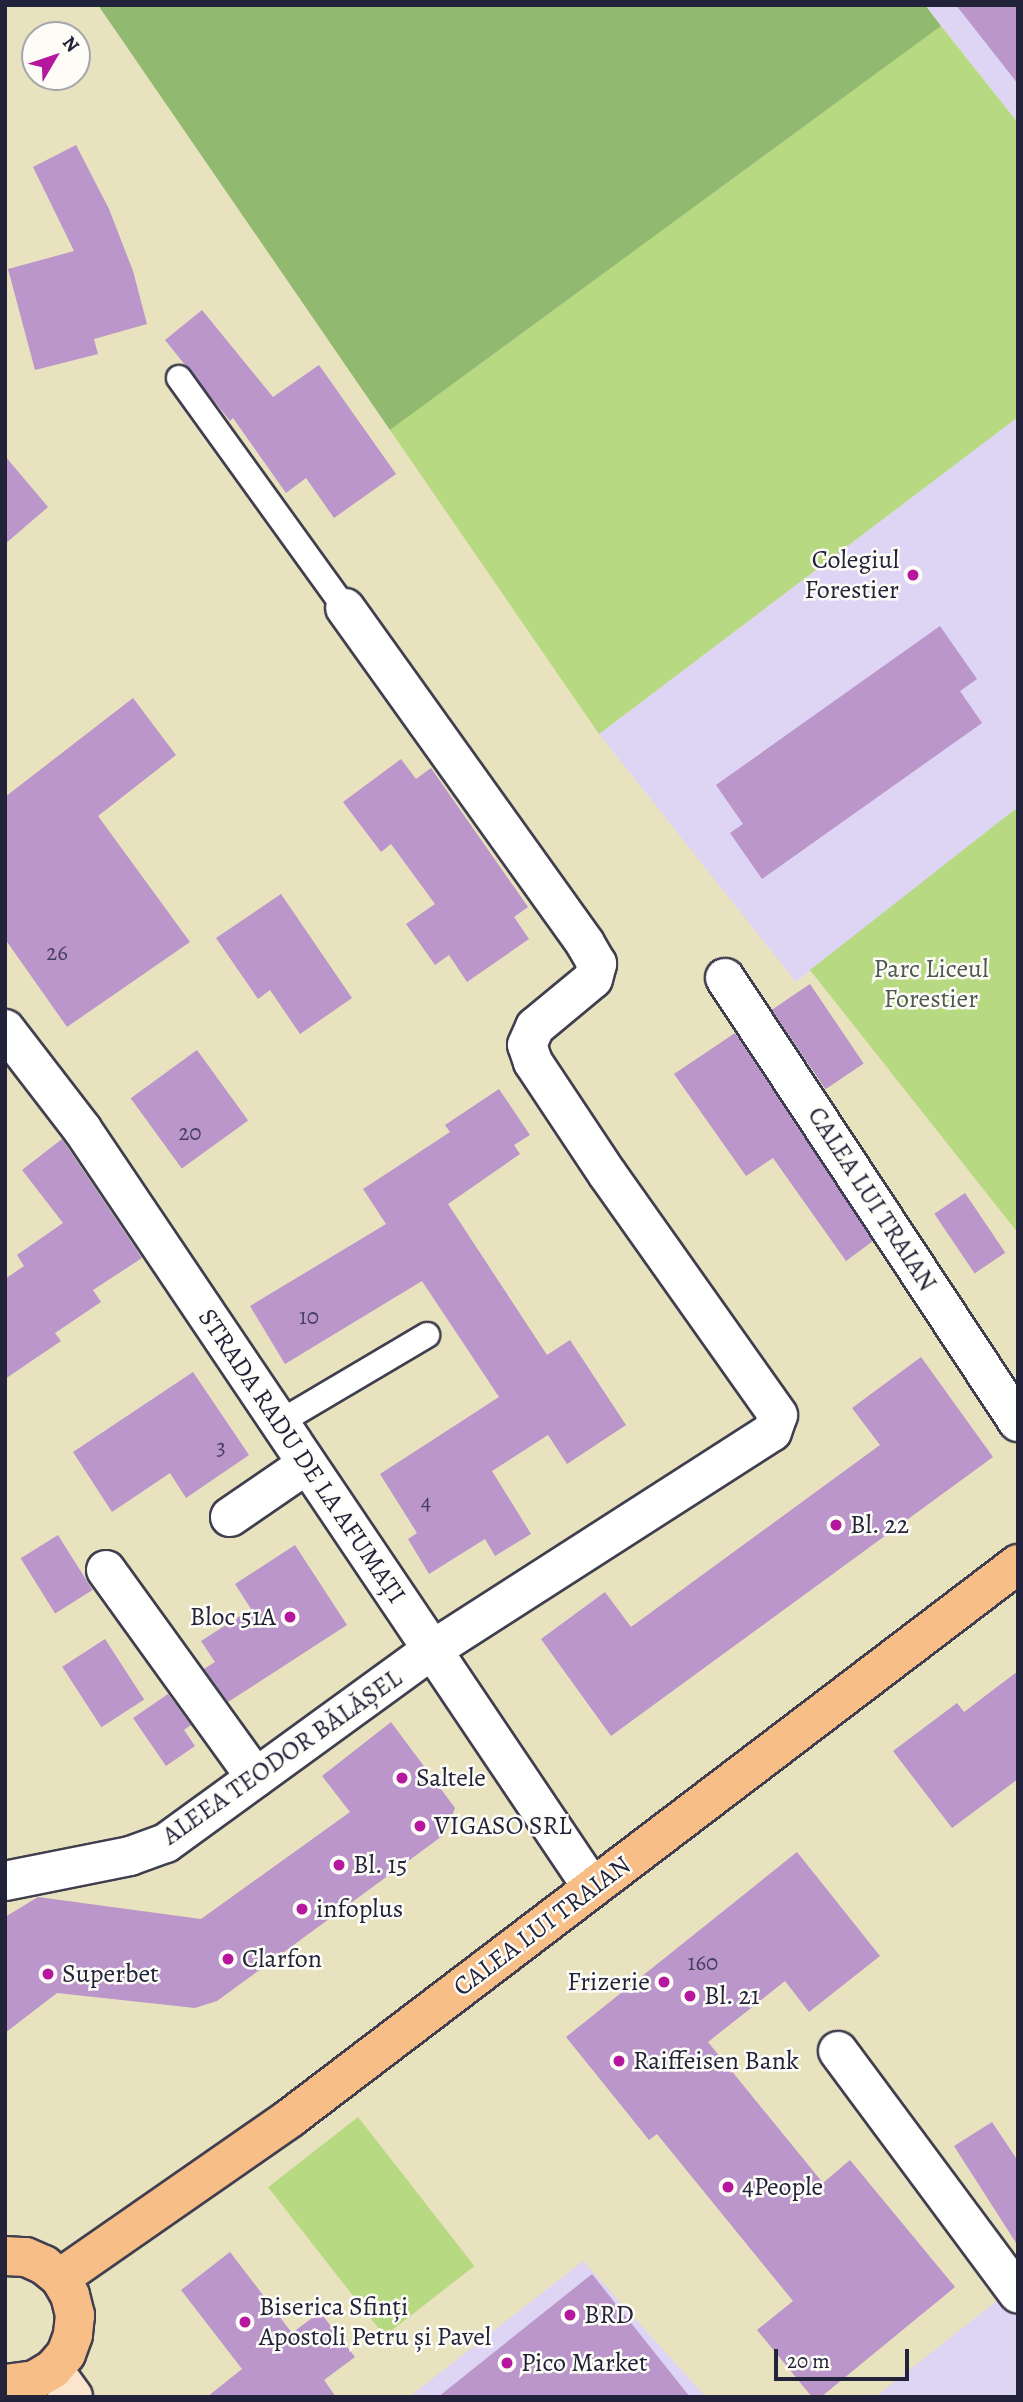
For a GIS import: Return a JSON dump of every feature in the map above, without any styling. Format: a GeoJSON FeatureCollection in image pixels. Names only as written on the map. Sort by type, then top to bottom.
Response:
{"type":"FeatureCollection","features":[{"type":"Feature","properties":{"kind":"main road","name":"CALEA LUI TRAIAN"},"geometry":{"type":"LineString","coordinates":[[60,2278],[290,2118],[1018,1564]]}},
{"type":"Feature","properties":{"kind":"main road"},"geometry":{"type":"LineString","coordinates":[[5,2256],[26,2257],[44,2265],[60,2278],[70,2295],[74,2325],[66,2354],[63,2383],[35,2380],[5,2384]]}},
{"type":"Feature","properties":{"kind":"street","name":"ALEEA TEODOR BĂLĂȘEL"},"geometry":{"type":"LineString","coordinates":[[5,1881],[131,1856],[166,1843],[432,1650],[772,1432],[778,1415],[608,1175],[533,1062],[527,1045],[535,1027],[593,979],[597,964],[585,943],[345,608]]}},
{"type":"Feature","properties":{"kind":"street","name":"CALEA LUI TRAIAN"},"geometry":{"type":"LineString","coordinates":[[725,978],[1018,1422]]}},
{"type":"Feature","properties":{"kind":"street","name":"STRADA RADU DE LA AFUMAȚI"},"geometry":{"type":"LineString","coordinates":[[5,1029],[82,1129],[592,1887]]}},
{"type":"Feature","properties":{"kind":"street"},"geometry":{"type":"LineString","coordinates":[[230,1517],[307,1464]]}},
{"type":"Feature","properties":{"kind":"street"},"geometry":{"type":"LineString","coordinates":[[106,1570],[256,1778]]}},
{"type":"Feature","properties":{"kind":"street"},"geometry":{"type":"LineString","coordinates":[[838,2051],[1018,2293]]}},
{"type":"Feature","properties":{"kind":"lane"},"geometry":{"type":"LineString","coordinates":[[179,378],[345,608]]}},
{"type":"Feature","properties":{"kind":"lane"},"geometry":{"type":"LineString","coordinates":[[280,1422],[426,1335]]}},
{"type":"Feature","properties":{"kind":"shaded area"},"geometry":{"type":"Polygon","coordinates":[[[925,5],[1018,5],[1018,123],[977,71],[925,5]]]}},
{"type":"Feature","properties":{"kind":"shaded area","name":"Colegiul Forestier"},"geometry":{"type":"Polygon","coordinates":[[[1018,417],[1018,807],[796,982],[599,734],[1018,417]]]}},
{"type":"Feature","properties":{"kind":"shaded area"},"geometry":{"type":"Polygon","coordinates":[[[583,2261],[706,2397],[409,2397],[583,2261]]]}},
{"type":"Feature","properties":{"kind":"shaded area"},"geometry":{"type":"Polygon","coordinates":[[[1008,2292],[1018,2314],[1018,2397],[875,2397],[1008,2292]]]}},
{"type":"Feature","properties":{"kind":"green space"},"geometry":{"type":"Polygon","coordinates":[[[98,5],[925,5],[941,26],[390,430],[98,5]]]}},
{"type":"Feature","properties":{"kind":"green space"},"geometry":{"type":"Polygon","coordinates":[[[941,26],[1018,123],[1018,417],[599,734],[390,430],[941,26]]]}},
{"type":"Feature","properties":{"kind":"green space","name":"Parc Liceul Forestier"},"geometry":{"type":"Polygon","coordinates":[[[1018,807],[1018,1233],[810,970],[1018,807]]]}},
{"type":"Feature","properties":{"kind":"green space"},"geometry":{"type":"Polygon","coordinates":[[[358,2117],[474,2266],[385,2336],[268,2187],[358,2117]]]}},
{"type":"Feature","properties":{"kind":"building"},"geometry":{"type":"Polygon","coordinates":[[[956,5],[1018,5],[1018,84],[956,5]]]}},
{"type":"Feature","properties":{"kind":"building"},"geometry":{"type":"Polygon","coordinates":[[[76,145],[109,209],[133,271],[147,324],[94,339],[98,354],[35,370],[8,269],[74,251],[33,167],[76,145]]]}},
{"type":"Feature","properties":{"kind":"building"},"geometry":{"type":"Polygon","coordinates":[[[202,310],[273,397],[319,365],[396,474],[334,518],[306,478],[286,493],[233,418],[230,421],[165,340],[202,310]]]}},
{"type":"Feature","properties":{"kind":"building"},"geometry":{"type":"Polygon","coordinates":[[[5,456],[48,507],[5,544],[5,456]]]}},
{"type":"Feature","properties":{"kind":"building"},"geometry":{"type":"Polygon","coordinates":[[[940,626],[977,679],[960,691],[982,723],[762,879],[730,833],[743,824],[716,785],[940,626]]]}},
{"type":"Feature","properties":{"kind":"building"},"geometry":{"type":"Polygon","coordinates":[[[133,698],[176,755],[98,816],[190,942],[67,1027],[5,939],[5,797],[133,698]]]}},
{"type":"Feature","properties":{"kind":"building"},"geometry":{"type":"Polygon","coordinates":[[[401,759],[416,779],[431,768],[528,907],[514,917],[529,939],[467,982],[449,955],[435,965],[406,924],[435,904],[391,844],[381,852],[343,802],[401,759]]]}},
{"type":"Feature","properties":{"kind":"building"},"geometry":{"type":"Polygon","coordinates":[[[281,894],[352,998],[300,1034],[270,990],[258,999],[216,938],[281,894]]]}},
{"type":"Feature","properties":{"kind":"building"},"geometry":{"type":"Polygon","coordinates":[[[810,984],[864,1064],[826,1089],[772,1010],[810,984]]]}},
{"type":"Feature","properties":{"kind":"building"},"geometry":{"type":"Polygon","coordinates":[[[735,1033],[873,1241],[846,1261],[773,1158],[746,1176],[674,1074],[735,1033]]]}},
{"type":"Feature","properties":{"kind":"building"},"geometry":{"type":"Polygon","coordinates":[[[197,1050],[248,1120],[182,1169],[131,1098],[197,1050]]]}},
{"type":"Feature","properties":{"kind":"building"},"geometry":{"type":"Polygon","coordinates":[[[499,1089],[530,1135],[514,1145],[520,1154],[448,1204],[547,1355],[570,1340],[626,1425],[567,1464],[548,1435],[492,1471],[531,1534],[495,1556],[485,1539],[429,1574],[408,1539],[417,1533],[380,1474],[499,1397],[422,1281],[285,1364],[250,1306],[386,1224],[363,1189],[450,1132],[445,1125],[499,1089]]]}},
{"type":"Feature","properties":{"kind":"building"},"geometry":{"type":"Polygon","coordinates":[[[62,1139],[142,1258],[93,1290],[101,1302],[55,1333],[61,1341],[5,1379],[5,1279],[24,1266],[17,1255],[63,1223],[22,1170],[62,1139]]]}},
{"type":"Feature","properties":{"kind":"building"},"geometry":{"type":"Polygon","coordinates":[[[965,1193],[1005,1253],[975,1273],[934,1214],[965,1193]]]}},
{"type":"Feature","properties":{"kind":"building","name":"Bl. 22"},"geometry":{"type":"Polygon","coordinates":[[[921,1357],[993,1457],[611,1736],[541,1639],[605,1592],[631,1627],[880,1445],[852,1408],[921,1357]]]}},
{"type":"Feature","properties":{"kind":"building"},"geometry":{"type":"Polygon","coordinates":[[[193,1372],[249,1455],[186,1498],[170,1473],[112,1512],[73,1452],[193,1372]]]}},
{"type":"Feature","properties":{"kind":"building"},"geometry":{"type":"Polygon","coordinates":[[[58,1535],[92,1590],[55,1613],[21,1558],[58,1535]]]}},
{"type":"Feature","properties":{"kind":"building","name":"Bloc 51A"},"geometry":{"type":"Polygon","coordinates":[[[295,1545],[347,1625],[228,1702],[204,1669],[215,1662],[201,1641],[251,1609],[235,1584],[295,1545]]]}},
{"type":"Feature","properties":{"kind":"building"},"geometry":{"type":"Polygon","coordinates":[[[105,1639],[144,1699],[101,1727],[62,1667],[105,1639]]]}},
{"type":"Feature","properties":{"kind":"building"},"geometry":{"type":"Polygon","coordinates":[[[1018,1671],[1018,1779],[952,1828],[893,1751],[957,1703],[964,1712],[1018,1671]]]}},
{"type":"Feature","properties":{"kind":"building"},"geometry":{"type":"Polygon","coordinates":[[[168,1694],[191,1725],[184,1730],[195,1746],[166,1766],[133,1718],[168,1694]]]}},
{"type":"Feature","properties":{"kind":"building","name":"Bl. 15"},"geometry":{"type":"Polygon","coordinates":[[[391,1722],[455,1808],[445,1834],[217,2001],[195,2008],[57,1993],[5,2033],[5,1917],[38,1897],[201,1919],[350,1812],[322,1776],[391,1722]]]}},
{"type":"Feature","properties":{"kind":"building"},"geometry":{"type":"Polygon","coordinates":[[[797,1852],[880,1956],[809,2012],[785,1981],[708,2042],[823,2183],[850,2160],[955,2287],[821,2397],[812,2397],[757,2330],[793,2301],[657,2134],[649,2140],[566,2037],[797,1852]]]}},
{"type":"Feature","properties":{"kind":"building"},"geometry":{"type":"Polygon","coordinates":[[[992,2122],[1018,2161],[1018,2246],[954,2146],[992,2122]]]}},
{"type":"Feature","properties":{"kind":"building","name":"Biserica Sfinți Apostoli Petru și Pavel"},"geometry":{"type":"Polygon","coordinates":[[[230,2252],[292,2333],[320,2312],[355,2357],[324,2380],[336,2397],[207,2397],[242,2369],[181,2290],[230,2252]]]}},
{"type":"Feature","properties":{"kind":"building"},"geometry":{"type":"Polygon","coordinates":[[[592,2274],[690,2397],[438,2397],[592,2274]]]}},
{"type":"Feature","properties":{"kind":"place","name":"Colegiul Forestier"},"geometry":{"type":"Point","coordinates":[913,575]}},
{"type":"Feature","properties":{"kind":"place","name":"Bl. 22"},"geometry":{"type":"Point","coordinates":[836,1525]}},
{"type":"Feature","properties":{"kind":"place","name":"Bloc 51A"},"geometry":{"type":"Point","coordinates":[290,1617]}},
{"type":"Feature","properties":{"kind":"place","name":"Saltele"},"geometry":{"type":"Point","coordinates":[402,1778]}},
{"type":"Feature","properties":{"kind":"place","name":"VIGASO SRL"},"geometry":{"type":"Point","coordinates":[420,1826]}},
{"type":"Feature","properties":{"kind":"place","name":"Bl. 15"},"geometry":{"type":"Point","coordinates":[339,1865]}},
{"type":"Feature","properties":{"kind":"place","name":"infoplus"},"geometry":{"type":"Point","coordinates":[302,1909]}},
{"type":"Feature","properties":{"kind":"place","name":"Clarfon"},"geometry":{"type":"Point","coordinates":[228,1959]}},
{"type":"Feature","properties":{"kind":"place","name":"Superbet"},"geometry":{"type":"Point","coordinates":[48,1974]}},
{"type":"Feature","properties":{"kind":"place","name":"Frizerie"},"geometry":{"type":"Point","coordinates":[664,1982]}},
{"type":"Feature","properties":{"kind":"place","name":"Bl. 21"},"geometry":{"type":"Point","coordinates":[690,1996]}},
{"type":"Feature","properties":{"kind":"place","name":"Raiffeisen Bank"},"geometry":{"type":"Point","coordinates":[619,2061]}},
{"type":"Feature","properties":{"kind":"place","name":"4People"},"geometry":{"type":"Point","coordinates":[728,2187]}},
{"type":"Feature","properties":{"kind":"place","name":"BRD"},"geometry":{"type":"Point","coordinates":[570,2315]}},
{"type":"Feature","properties":{"kind":"place","name":"Biserica Sfinți Apostoli Petru și Pavel"},"geometry":{"type":"Point","coordinates":[245,2322]}},
{"type":"Feature","properties":{"kind":"place","name":"Pico Market"},"geometry":{"type":"Point","coordinates":[507,2363]}}]}
